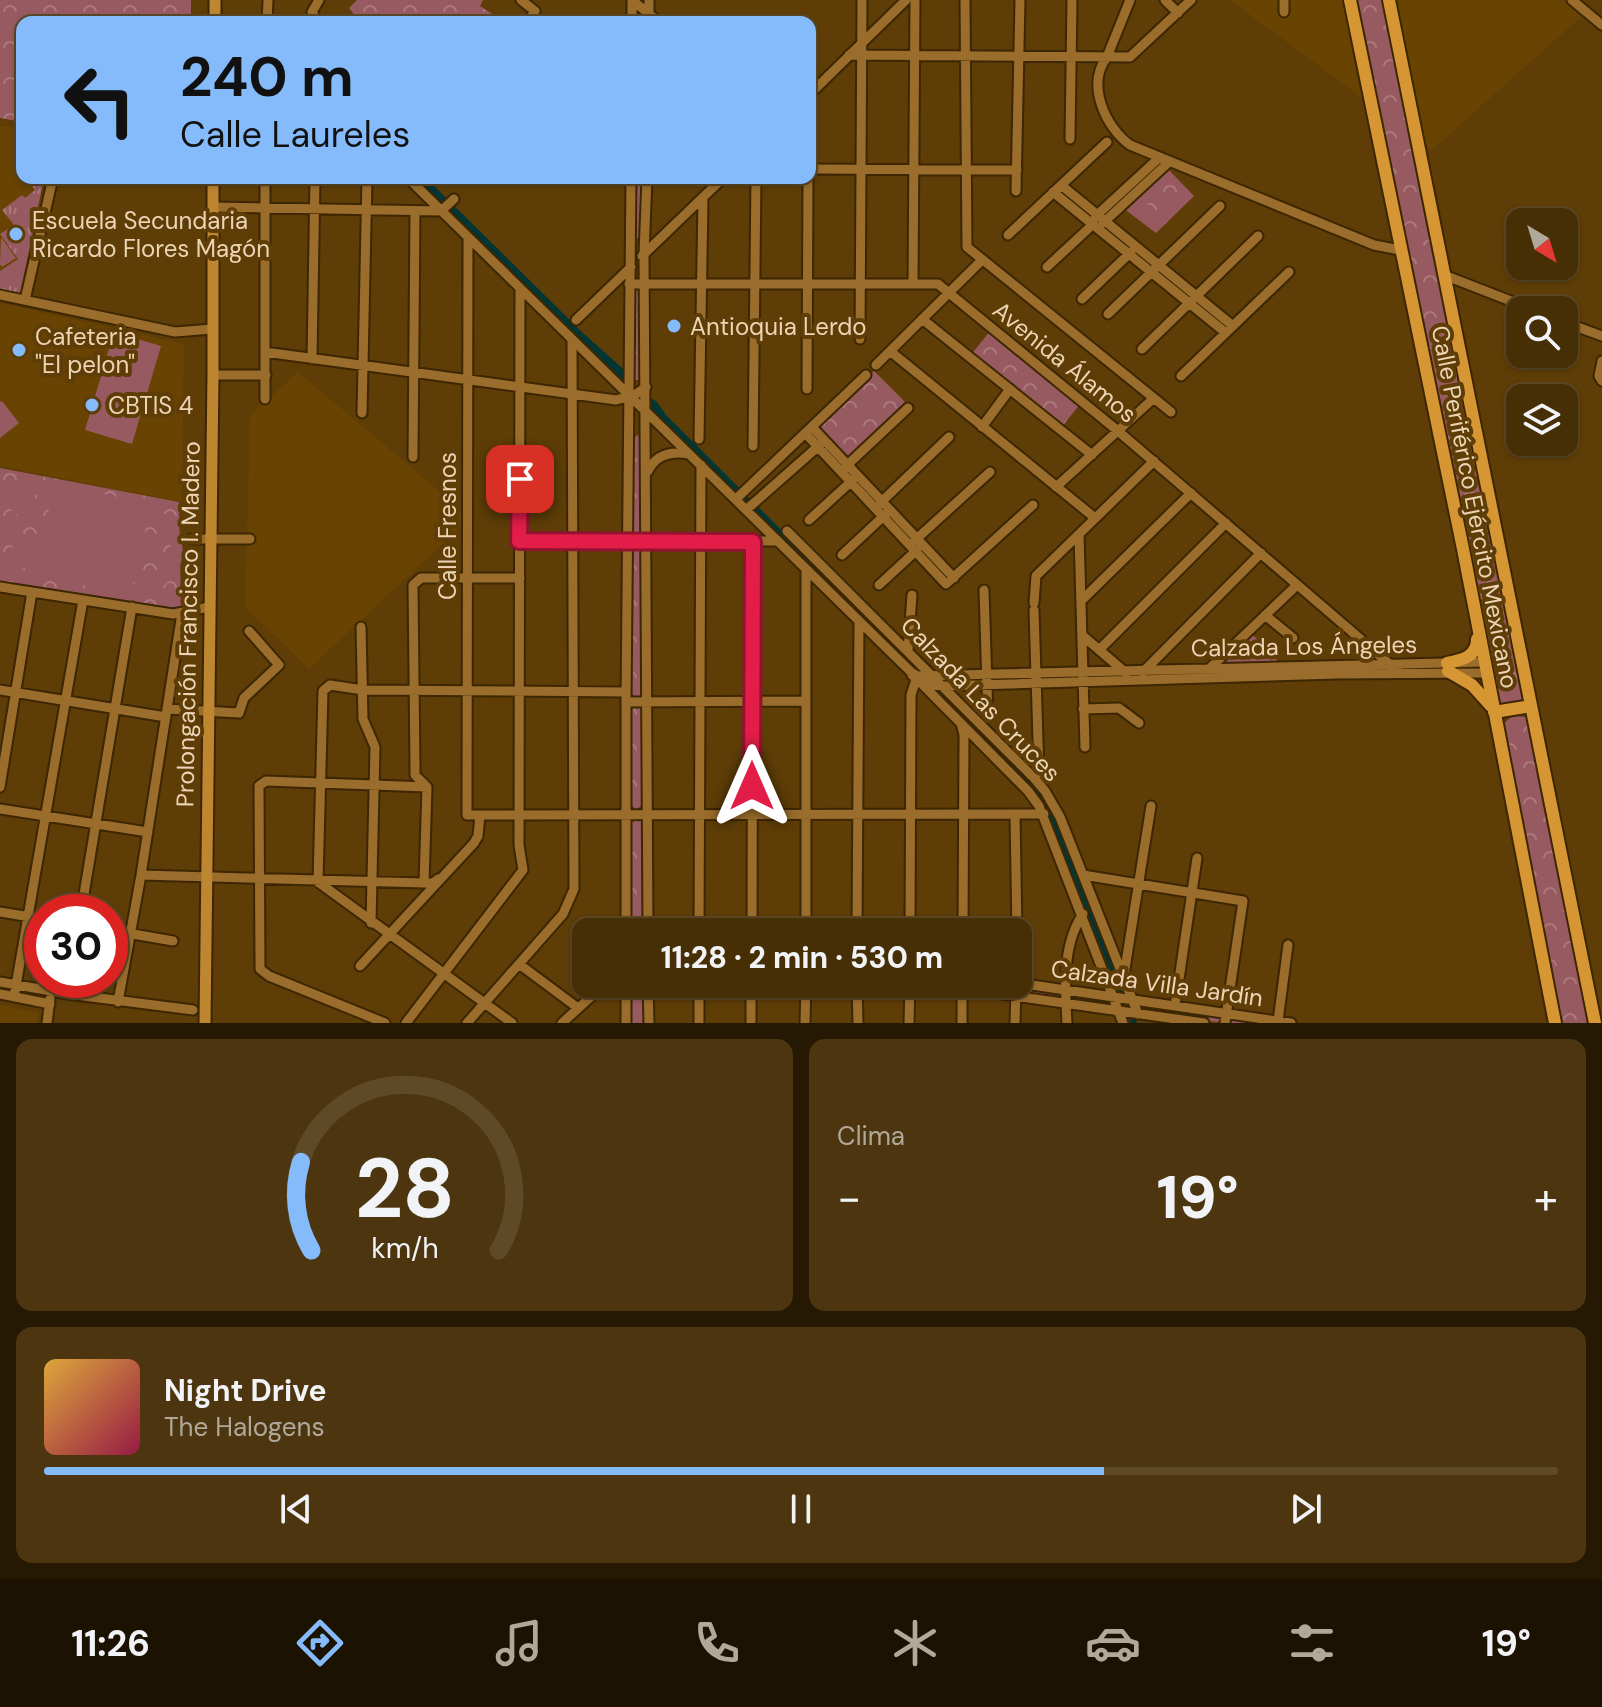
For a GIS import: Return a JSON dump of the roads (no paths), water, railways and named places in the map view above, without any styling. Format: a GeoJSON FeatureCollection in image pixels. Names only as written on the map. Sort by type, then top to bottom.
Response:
{"type":"FeatureCollection","features":[{"type":"Feature","properties":{"kind":"highway","name":"Calle Periférico Ejército Mexicano"},"geometry":{"type":"LineString","coordinates":[[1350,0],[1555,1023]]}},
{"type":"Feature","properties":{"kind":"highway","name":"Calle Periférico Ejército Mexicano"},"geometry":{"type":"LineString","coordinates":[[1389,0],[1595,1023]]}},
{"type":"Feature","properties":{"kind":"highway"},"geometry":{"type":"LineString","coordinates":[[1479,632],[1477,645],[1467,658],[1447,667],[1478,690],[1494,712],[1531,706]]}},
{"type":"Feature","properties":{"kind":"main road","name":"Prolongación Francisco I. Madero"},"geometry":{"type":"LineString","coordinates":[[205,1023],[213,184]]}},
{"type":"Feature","properties":{"kind":"street"},"geometry":{"type":"LineString","coordinates":[[521,0],[535,11],[532,16]]}},
{"type":"Feature","properties":{"kind":"street"},"geometry":{"type":"LineString","coordinates":[[632,0],[648,16]]}},
{"type":"Feature","properties":{"kind":"street"},"geometry":{"type":"LineString","coordinates":[[860,339],[862,0]]}},
{"type":"Feature","properties":{"kind":"street"},"geometry":{"type":"LineString","coordinates":[[816,88],[906,0]]}},
{"type":"Feature","properties":{"kind":"street"},"geometry":{"type":"LineString","coordinates":[[913,283],[915,0]]}},
{"type":"Feature","properties":{"kind":"street"},"geometry":{"type":"LineString","coordinates":[[965,0],[967,247],[1171,412]]}},
{"type":"Feature","properties":{"kind":"street"},"geometry":{"type":"LineString","coordinates":[[1016,191],[1020,0]]}},
{"type":"Feature","properties":{"kind":"street"},"geometry":{"type":"LineString","coordinates":[[1070,139],[1072,0]]}},
{"type":"Feature","properties":{"kind":"street"},"geometry":{"type":"LineString","coordinates":[[1130,0],[1101,65],[1099,91],[1108,122],[1130,145],[1374,245],[1400,250]]}},
{"type":"Feature","properties":{"kind":"street"},"geometry":{"type":"LineString","coordinates":[[1165,0],[1178,13]]}},
{"type":"Feature","properties":{"kind":"street"},"geometry":{"type":"LineString","coordinates":[[849,55],[1130,57],[1191,0]]}},
{"type":"Feature","properties":{"kind":"street"},"geometry":{"type":"LineString","coordinates":[[1284,0],[1284,12]]}},
{"type":"Feature","properties":{"kind":"street"},"geometry":{"type":"LineString","coordinates":[[1572,0],[1602,25]]}},
{"type":"Feature","properties":{"kind":"street"},"geometry":{"type":"LineString","coordinates":[[1008,235],[1107,142]]}},
{"type":"Feature","properties":{"kind":"street"},"geometry":{"type":"LineString","coordinates":[[1047,267],[1160,157]]}},
{"type":"Feature","properties":{"kind":"street"},"geometry":{"type":"LineString","coordinates":[[1096,222],[1170,161]]}},
{"type":"Feature","properties":{"kind":"street"},"geometry":{"type":"LineString","coordinates":[[816,169],[1017,170]]}},
{"type":"Feature","properties":{"kind":"street"},"geometry":{"type":"LineString","coordinates":[[25,300],[52,184]]}},
{"type":"Feature","properties":{"kind":"street"},"geometry":{"type":"LineString","coordinates":[[265,184],[265,399]]}},
{"type":"Feature","properties":{"kind":"street"},"geometry":{"type":"LineString","coordinates":[[312,359],[315,184]]}},
{"type":"Feature","properties":{"kind":"street"},"geometry":{"type":"LineString","coordinates":[[362,413],[367,184]]}},
{"type":"Feature","properties":{"kind":"street","name":"Calzada Las Cruces"},"geometry":{"type":"LineString","coordinates":[[417,184],[447,205],[468,238],[859,621],[1045,791],[1060,817],[1138,1014]]}},
{"type":"Feature","properties":{"kind":"street"},"geometry":{"type":"LineString","coordinates":[[626,918],[631,184]]}},
{"type":"Feature","properties":{"kind":"street"},"geometry":{"type":"LineString","coordinates":[[647,184],[644,254],[648,918]]}},
{"type":"Feature","properties":{"kind":"street"},"geometry":{"type":"LineString","coordinates":[[576,320],[717,184]]}},
{"type":"Feature","properties":{"kind":"street"},"geometry":{"type":"LineString","coordinates":[[753,446],[756,184]]}},
{"type":"Feature","properties":{"kind":"street"},"geometry":{"type":"LineString","coordinates":[[807,389],[808,184]]}},
{"type":"Feature","properties":{"kind":"street"},"geometry":{"type":"LineString","coordinates":[[1057,188],[1229,330]]}},
{"type":"Feature","properties":{"kind":"street"},"geometry":{"type":"LineString","coordinates":[[699,439],[703,198]]}},
{"type":"Feature","properties":{"kind":"street"},"geometry":{"type":"LineString","coordinates":[[213,207],[415,211],[447,205]]}},
{"type":"Feature","properties":{"kind":"street"},"geometry":{"type":"LineString","coordinates":[[1108,314],[1220,206]]}},
{"type":"Feature","properties":{"kind":"street"},"geometry":{"type":"LineString","coordinates":[[413,457],[415,211]]}},
{"type":"Feature","properties":{"kind":"street"},"geometry":{"type":"LineString","coordinates":[[1142,349],[1258,236]]}},
{"type":"Feature","properties":{"kind":"street","name":"Calle Fresnos"},"geometry":{"type":"LineString","coordinates":[[468,238],[467,815],[480,815]]}},
{"type":"Feature","properties":{"kind":"street"},"geometry":{"type":"LineString","coordinates":[[1082,299],[1132,250]]}},
{"type":"Feature","properties":{"kind":"street"},"geometry":{"type":"LineString","coordinates":[[876,365],[982,260]]}},
{"type":"Feature","properties":{"kind":"street"},"geometry":{"type":"LineString","coordinates":[[1181,376],[1289,272]]}},
{"type":"Feature","properties":{"kind":"street"},"geometry":{"type":"LineString","coordinates":[[1444,275],[1506,299]]}},
{"type":"Feature","properties":{"kind":"street","name":"Avenida Álamos"},"geometry":{"type":"LineString","coordinates":[[629,284],[938,284],[1154,461],[1400,673]]}},
{"type":"Feature","properties":{"kind":"street"},"geometry":{"type":"LineString","coordinates":[[406,1023],[521,875],[523,864],[519,852],[520,289]]}},
{"type":"Feature","properties":{"kind":"street"},"geometry":{"type":"LineString","coordinates":[[0,295],[175,332],[212,329]]}},
{"type":"Feature","properties":{"kind":"street"},"geometry":{"type":"LineString","coordinates":[[922,319],[1092,455]]}},
{"type":"Feature","properties":{"kind":"street"},"geometry":{"type":"LineString","coordinates":[[1578,327],[1602,336]]}},
{"type":"Feature","properties":{"kind":"street"},"geometry":{"type":"LineString","coordinates":[[467,1023],[563,914],[572,898],[572,341]]}},
{"type":"Feature","properties":{"kind":"street"},"geometry":{"type":"LineString","coordinates":[[890,351],[1095,518]]}},
{"type":"Feature","properties":{"kind":"street"},"geometry":{"type":"LineString","coordinates":[[265,352],[616,400],[630,397],[646,387]]}},
{"type":"Feature","properties":{"kind":"street"},"geometry":{"type":"LineString","coordinates":[[1602,361],[1599,376],[1602,381]]}},
{"type":"Feature","properties":{"kind":"street"},"geometry":{"type":"LineString","coordinates":[[610,378],[624,377],[629,373]]}},
{"type":"Feature","properties":{"kind":"street"},"geometry":{"type":"LineString","coordinates":[[213,375],[266,375]]}},
{"type":"Feature","properties":{"kind":"street"},"geometry":{"type":"LineString","coordinates":[[736,499],[866,375]]}},
{"type":"Feature","properties":{"kind":"street"},"geometry":{"type":"LineString","coordinates":[[982,427],[1010,389]]}},
{"type":"Feature","properties":{"kind":"street"},"geometry":{"type":"LineString","coordinates":[[1056,487],[1154,398]]}},
{"type":"Feature","properties":{"kind":"street"},"geometry":{"type":"LineString","coordinates":[[844,468],[908,408]]}},
{"type":"Feature","properties":{"kind":"street"},"geometry":{"type":"LineString","coordinates":[[808,430],[950,581],[1033,505]]}},
{"type":"Feature","properties":{"kind":"street"},"geometry":{"type":"LineString","coordinates":[[878,505],[949,437]]}},
{"type":"Feature","properties":{"kind":"street"},"geometry":{"type":"LineString","coordinates":[[746,510],[821,444]]}},
{"type":"Feature","properties":{"kind":"street"},"geometry":{"type":"LineString","coordinates":[[647,474],[651,464],[660,457],[678,452],[690,454]]}},
{"type":"Feature","properties":{"kind":"street"},"geometry":{"type":"LineString","coordinates":[[1039,773],[1034,606],[1036,576],[1154,461]]}},
{"type":"Feature","properties":{"kind":"street"},"geometry":{"type":"LineString","coordinates":[[699,918],[701,465]]}},
{"type":"Feature","properties":{"kind":"street"},"geometry":{"type":"LineString","coordinates":[[879,585],[990,472]]}},
{"type":"Feature","properties":{"kind":"street"},"geometry":{"type":"LineString","coordinates":[[763,473],[775,485]]}},
{"type":"Feature","properties":{"kind":"street"},"geometry":{"type":"LineString","coordinates":[[809,520],[854,479]]}},
{"type":"Feature","properties":{"kind":"street"},"geometry":{"type":"LineString","coordinates":[[747,490],[757,500]]}},
{"type":"Feature","properties":{"kind":"street"},"geometry":{"type":"LineString","coordinates":[[1082,600],[1191,493]]}},
{"type":"Feature","properties":{"kind":"street"},"geometry":{"type":"LineString","coordinates":[[842,555],[886,514]]}},
{"type":"Feature","properties":{"kind":"street"},"geometry":{"type":"LineString","coordinates":[[1099,650],[1226,523]]}},
{"type":"Feature","properties":{"kind":"street","name":"Calzada Las Cruces"},"geometry":{"type":"LineString","coordinates":[[787,531],[908,651],[925,679],[961,723],[1028,791],[1044,814],[1123,1023]]}},
{"type":"Feature","properties":{"kind":"street"},"geometry":{"type":"LineString","coordinates":[[1079,534],[1085,747]]}},
{"type":"Feature","properties":{"kind":"street"},"geometry":{"type":"LineString","coordinates":[[191,539],[250,539]]}},
{"type":"Feature","properties":{"kind":"street"},"geometry":{"type":"LineString","coordinates":[[519,541],[778,541]]}},
{"type":"Feature","properties":{"kind":"street"},"geometry":{"type":"LineString","coordinates":[[752,918],[753,542]]}},
{"type":"Feature","properties":{"kind":"street"},"geometry":{"type":"LineString","coordinates":[[1083,636],[1135,680],[1261,553]]}},
{"type":"Feature","properties":{"kind":"street"},"geometry":{"type":"LineString","coordinates":[[806,569],[806,918]]}},
{"type":"Feature","properties":{"kind":"street"},"geometry":{"type":"LineString","coordinates":[[424,883],[427,787],[415,775],[415,581],[421,578],[520,578]]}},
{"type":"Feature","properties":{"kind":"street"},"geometry":{"type":"LineString","coordinates":[[1202,678],[1297,585]]}},
{"type":"Feature","properties":{"kind":"street"},"geometry":{"type":"LineString","coordinates":[[0,587],[182,613],[209,607]]}},
{"type":"Feature","properties":{"kind":"street"},"geometry":{"type":"LineString","coordinates":[[984,590],[988,718]]}},
{"type":"Feature","properties":{"kind":"street"},"geometry":{"type":"LineString","coordinates":[[0,787],[32,592]]}},
{"type":"Feature","properties":{"kind":"street"},"geometry":{"type":"LineString","coordinates":[[908,651],[912,595]]}},
{"type":"Feature","properties":{"kind":"street"},"geometry":{"type":"LineString","coordinates":[[32,894],[83,600]]}},
{"type":"Feature","properties":{"kind":"street"},"geometry":{"type":"LineString","coordinates":[[84,894],[132,607]]}},
{"type":"Feature","properties":{"kind":"street"},"geometry":{"type":"LineString","coordinates":[[118,1002],[182,613]]}},
{"type":"Feature","properties":{"kind":"street"},"geometry":{"type":"LineString","coordinates":[[1265,615],[1293,638]]}},
{"type":"Feature","properties":{"kind":"street"},"geometry":{"type":"LineString","coordinates":[[857,918],[859,621]]}},
{"type":"Feature","properties":{"kind":"street"},"geometry":{"type":"LineString","coordinates":[[361,627],[363,723],[372,735],[375,747],[371,923]]}},
{"type":"Feature","properties":{"kind":"street"},"geometry":{"type":"LineString","coordinates":[[0,690],[116,709],[239,713],[244,698],[279,665],[249,631]]}},
{"type":"Feature","properties":{"kind":"street","name":"Calzada Los Ángeles"},"geometry":{"type":"LineString","coordinates":[[925,679],[1202,678],[1392,664],[1485,668]]}},
{"type":"Feature","properties":{"kind":"street","name":"Calzada Los Ángeles"},"geometry":{"type":"LineString","coordinates":[[1336,669],[1400,673],[1447,667]]}},
{"type":"Feature","properties":{"kind":"street","name":"Calzada Los Ángeles"},"geometry":{"type":"LineString","coordinates":[[1082,677],[1144,670],[1210,668],[1268,671]]}},
{"type":"Feature","properties":{"kind":"street"},"geometry":{"type":"LineString","coordinates":[[910,918],[911,695],[925,679]]}},
{"type":"Feature","properties":{"kind":"street"},"geometry":{"type":"LineString","coordinates":[[512,1023],[322,887],[318,880],[325,688],[330,685],[363,690],[571,692],[646,702],[806,701]]}},
{"type":"Feature","properties":{"kind":"street"},"geometry":{"type":"LineString","coordinates":[[1083,709],[1119,708],[1139,723]]}},
{"type":"Feature","properties":{"kind":"street"},"geometry":{"type":"LineString","coordinates":[[961,723],[964,735],[963,918]]}},
{"type":"Feature","properties":{"kind":"street"},"geometry":{"type":"LineString","coordinates":[[385,1023],[269,976],[260,969],[259,786],[262,783],[320,783],[427,787]]}},
{"type":"Feature","properties":{"kind":"street"},"geometry":{"type":"LineString","coordinates":[[1124,975],[1151,806]]}},
{"type":"Feature","properties":{"kind":"street"},"geometry":{"type":"LineString","coordinates":[[0,809],[148,832]]}},
{"type":"Feature","properties":{"kind":"street"},"geometry":{"type":"LineString","coordinates":[[360,966],[474,843],[478,836],[480,815],[1044,814]]}},
{"type":"Feature","properties":{"kind":"street"},"geometry":{"type":"LineString","coordinates":[[1015,815],[1017,918]]}},
{"type":"Feature","properties":{"kind":"street"},"geometry":{"type":"LineString","coordinates":[[1175,1006],[1197,858]]}},
{"type":"Feature","properties":{"kind":"street"},"geometry":{"type":"LineString","coordinates":[[141,875],[424,883],[433,883],[438,879]]}},
{"type":"Feature","properties":{"kind":"street"},"geometry":{"type":"LineString","coordinates":[[1083,875],[1243,901],[1226,1018]]}},
{"type":"Feature","properties":{"kind":"street"},"geometry":{"type":"LineString","coordinates":[[0,912],[24,915]]}},
{"type":"Feature","properties":{"kind":"street"},"geometry":{"type":"LineString","coordinates":[[1067,1023],[1065,990],[1072,929],[1083,914]]}},
{"type":"Feature","properties":{"kind":"street"},"geometry":{"type":"LineString","coordinates":[[128,933],[173,941]]}},
{"type":"Feature","properties":{"kind":"street"},"geometry":{"type":"LineString","coordinates":[[14,997],[24,939]]}},
{"type":"Feature","properties":{"kind":"street"},"geometry":{"type":"LineString","coordinates":[[1278,1021],[1288,945]]}},
{"type":"Feature","properties":{"kind":"street"},"geometry":{"type":"LineString","coordinates":[[519,964],[578,1008]]}},
{"type":"Feature","properties":{"kind":"street"},"geometry":{"type":"LineString","coordinates":[[0,982],[24,987]]}},
{"type":"Feature","properties":{"kind":"street","name":"Calzada Villa Jardín"},"geometry":{"type":"LineString","coordinates":[[1032,986],[1175,1006],[1226,1018],[1291,1023]]}},
{"type":"Feature","properties":{"kind":"street"},"geometry":{"type":"LineString","coordinates":[[0,994],[50,1004]]}},
{"type":"Feature","properties":{"kind":"street"},"geometry":{"type":"LineString","coordinates":[[47,1023],[50,998]]}},
{"type":"Feature","properties":{"kind":"street"},"geometry":{"type":"LineString","coordinates":[[93,998],[193,1010]]}},
{"type":"Feature","properties":{"kind":"street"},"geometry":{"type":"LineString","coordinates":[[567,1021],[589,998]]}},
{"type":"Feature","properties":{"kind":"street"},"geometry":{"type":"LineString","coordinates":[[626,998],[626,1023]]}},
{"type":"Feature","properties":{"kind":"street"},"geometry":{"type":"LineString","coordinates":[[648,998],[649,1023]]}},
{"type":"Feature","properties":{"kind":"street"},"geometry":{"type":"LineString","coordinates":[[699,998],[699,1023]]}},
{"type":"Feature","properties":{"kind":"street"},"geometry":{"type":"LineString","coordinates":[[751,998],[751,1023]]}},
{"type":"Feature","properties":{"kind":"street"},"geometry":{"type":"LineString","coordinates":[[805,1023],[806,998]]}},
{"type":"Feature","properties":{"kind":"street"},"geometry":{"type":"LineString","coordinates":[[857,998],[858,1023]]}},
{"type":"Feature","properties":{"kind":"street"},"geometry":{"type":"LineString","coordinates":[[909,1023],[910,998]]}},
{"type":"Feature","properties":{"kind":"street"},"geometry":{"type":"LineString","coordinates":[[962,998],[962,1023]]}},
{"type":"Feature","properties":{"kind":"street"},"geometry":{"type":"LineString","coordinates":[[1015,1023],[1016,998]]}},
{"type":"Feature","properties":{"kind":"street","name":"Calzada Villa Jardín"},"geometry":{"type":"LineString","coordinates":[[1030,998],[1204,1023]]}},
{"type":"Feature","properties":{"kind":"water"},"geometry":{"type":"Polygon","coordinates":[[[420,184],[432,184],[622,368],[636,388],[657,402],[666,415],[1041,793],[1053,815],[1137,1023],[1131,1023],[1049,817],[1036,795],[928,682],[667,430],[634,390],[610,372],[420,184]]]}},
{"type":"Feature","properties":{"kind":"place","name":"Escuela Secundaria Ricardo Flores Magón"},"geometry":{"type":"Point","coordinates":[16,234]}},
{"type":"Feature","properties":{"kind":"place","name":"Antioquia Lerdo"},"geometry":{"type":"Point","coordinates":[674,326]}},
{"type":"Feature","properties":{"kind":"place","name":"Cafeteria \"El pelon\""},"geometry":{"type":"Point","coordinates":[19,350]}},
{"type":"Feature","properties":{"kind":"place","name":"CBTIS 4"},"geometry":{"type":"Point","coordinates":[92,405]}}]}
